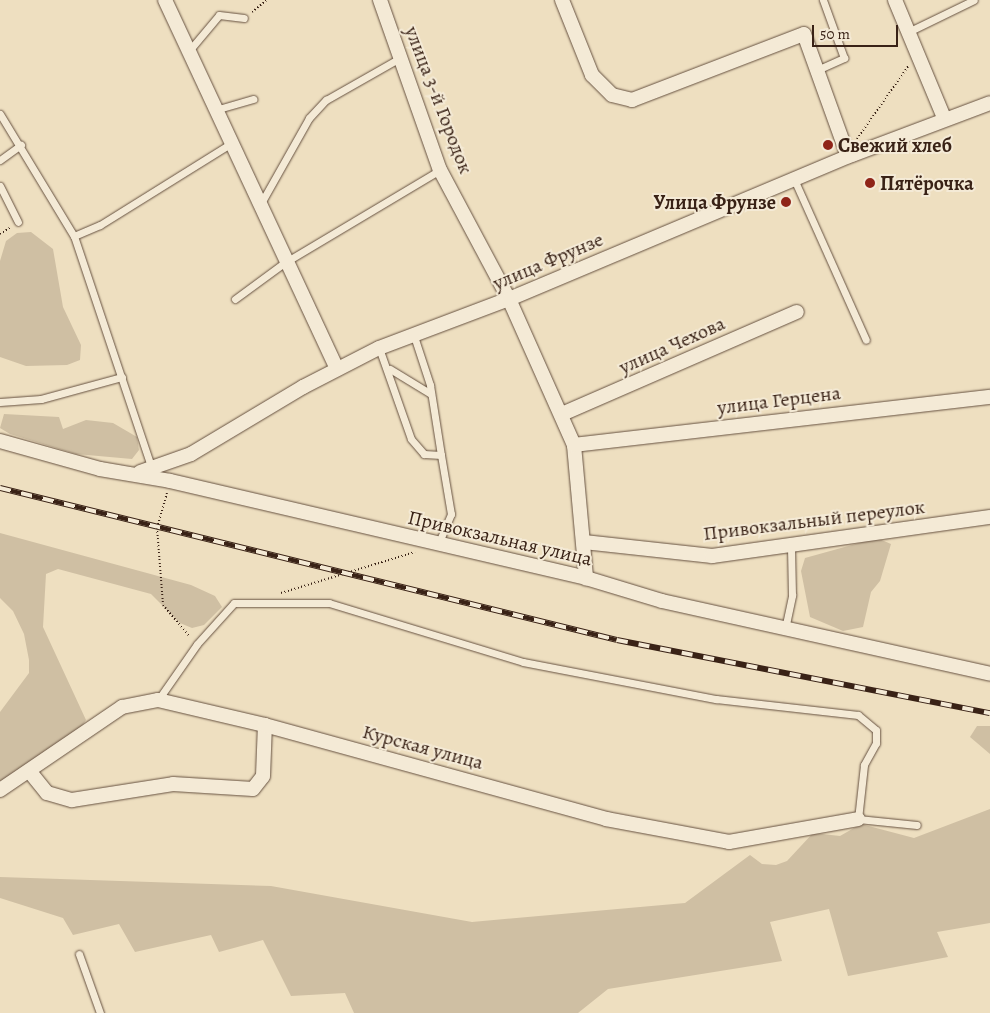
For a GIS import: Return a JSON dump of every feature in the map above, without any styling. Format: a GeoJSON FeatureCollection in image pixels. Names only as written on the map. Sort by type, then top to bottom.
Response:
{"type":"FeatureCollection","features":[{"type":"Feature","properties":{"kind":"street"},"geometry":{"type":"LineString","coordinates":[[165,0],[284,263],[337,368]]}},
{"type":"Feature","properties":{"kind":"street","name":"улица 3-й Городок"},"geometry":{"type":"LineString","coordinates":[[380,0],[440,170],[509,299],[562,414],[574,445],[586,578]]}},
{"type":"Feature","properties":{"kind":"street"},"geometry":{"type":"LineString","coordinates":[[562,0],[585,64],[612,95],[632,100],[804,34],[848,156]]}},
{"type":"Feature","properties":{"kind":"street"},"geometry":{"type":"LineString","coordinates":[[895,0],[944,118]]}},
{"type":"Feature","properties":{"kind":"street","name":"улица Фрунзе"},"geometry":{"type":"LineString","coordinates":[[154,474],[337,368],[379,348],[509,299],[848,156],[944,118],[990,103]]}},
{"type":"Feature","properties":{"kind":"street","name":"улица Чехова"},"geometry":{"type":"LineString","coordinates":[[562,414],[797,312]]}},
{"type":"Feature","properties":{"kind":"street","name":"улица Герцена"},"geometry":{"type":"LineString","coordinates":[[574,445],[990,397]]}},
{"type":"Feature","properties":{"kind":"street","name":"Привокзальная улица"},"geometry":{"type":"LineString","coordinates":[[0,441],[132,474],[154,474],[170,481],[586,578],[785,629],[990,674]]}},
{"type":"Feature","properties":{"kind":"street","name":"Привокзальный переулок"},"geometry":{"type":"LineString","coordinates":[[584,542],[712,556],[990,517]]}},
{"type":"Feature","properties":{"kind":"street","name":"Курская улица"},"geometry":{"type":"LineString","coordinates":[[0,790],[30,772],[122,707],[158,700],[265,725],[606,819],[729,842],[858,819]]}},
{"type":"Feature","properties":{"kind":"street"},"geometry":{"type":"LineString","coordinates":[[30,772],[47,794],[72,800],[173,784],[253,788],[263,776],[265,725]]}},
{"type":"Feature","properties":{"kind":"lane"},"geometry":{"type":"LineString","coordinates":[[817,70],[844,58],[823,0]]}},
{"type":"Feature","properties":{"kind":"lane"},"geometry":{"type":"LineString","coordinates":[[908,32],[974,0]]}},
{"type":"Feature","properties":{"kind":"lane"},"geometry":{"type":"LineString","coordinates":[[188,52],[219,15],[244,18]]}},
{"type":"Feature","properties":{"kind":"lane"},"geometry":{"type":"LineString","coordinates":[[259,208],[309,118],[326,100],[400,58]]}},
{"type":"Feature","properties":{"kind":"lane"},"geometry":{"type":"LineString","coordinates":[[215,110],[253,99]]}},
{"type":"Feature","properties":{"kind":"lane"},"geometry":{"type":"LineString","coordinates":[[0,114],[21,145],[74,236],[154,474]]}},
{"type":"Feature","properties":{"kind":"lane"},"geometry":{"type":"LineString","coordinates":[[74,236],[100,225],[230,144]]}},
{"type":"Feature","properties":{"kind":"lane"},"geometry":{"type":"LineString","coordinates":[[0,160],[21,145]]}},
{"type":"Feature","properties":{"kind":"lane"},"geometry":{"type":"LineString","coordinates":[[235,299],[284,263],[440,170]]}},
{"type":"Feature","properties":{"kind":"lane"},"geometry":{"type":"LineString","coordinates":[[794,178],[866,340]]}},
{"type":"Feature","properties":{"kind":"lane"},"geometry":{"type":"LineString","coordinates":[[0,186],[18,222]]}},
{"type":"Feature","properties":{"kind":"lane"},"geometry":{"type":"LineString","coordinates":[[414,336],[431,394],[452,514],[438,544]]}},
{"type":"Feature","properties":{"kind":"lane"},"geometry":{"type":"LineString","coordinates":[[379,348],[390,369],[411,439],[424,454],[441,455]]}},
{"type":"Feature","properties":{"kind":"lane"},"geometry":{"type":"LineString","coordinates":[[390,369],[431,394]]}},
{"type":"Feature","properties":{"kind":"lane"},"geometry":{"type":"LineString","coordinates":[[0,402],[41,399],[122,377]]}},
{"type":"Feature","properties":{"kind":"lane"},"geometry":{"type":"LineString","coordinates":[[785,629],[792,595],[791,546]]}},
{"type":"Feature","properties":{"kind":"lane"},"geometry":{"type":"LineString","coordinates":[[158,700],[197,644],[234,603],[257,600],[329,603],[523,662],[716,699],[858,715],[876,730],[876,743],[864,765],[858,819],[917,825]]}},
{"type":"Feature","properties":{"kind":"lane"},"geometry":{"type":"LineString","coordinates":[[79,954],[100,1013]]}},
{"type":"Feature","properties":{"kind":"path"},"geometry":{"type":"LineString","coordinates":[[244,18],[268,0]]}},
{"type":"Feature","properties":{"kind":"path"},"geometry":{"type":"LineString","coordinates":[[856,141],[917,55]]}},
{"type":"Feature","properties":{"kind":"path"},"geometry":{"type":"LineString","coordinates":[[0,234],[18,222]]}},
{"type":"Feature","properties":{"kind":"path"},"geometry":{"type":"LineString","coordinates":[[170,481],[158,528],[163,605],[197,644]]}},
{"type":"Feature","properties":{"kind":"path"},"geometry":{"type":"LineString","coordinates":[[257,600],[438,544]]}},
{"type":"Feature","properties":{"kind":"shaded area"},"geometry":{"type":"Polygon","coordinates":[[[31,232],[53,249],[63,307],[81,345],[80,360],[67,365],[26,366],[0,357],[0,261],[6,241],[17,233],[31,232]]]}},
{"type":"Feature","properties":{"kind":"shaded area"},"geometry":{"type":"Polygon","coordinates":[[[4,414],[59,417],[63,429],[86,420],[113,423],[137,437],[139,450],[132,459],[76,454],[10,434],[0,428],[4,414]]]}},
{"type":"Feature","properties":{"kind":"shaded area"},"geometry":{"type":"Polygon","coordinates":[[[0,533],[191,585],[215,596],[222,607],[204,625],[192,628],[180,623],[151,594],[58,569],[46,574],[43,627],[86,720],[80,729],[0,782],[0,712],[29,673],[29,660],[24,634],[13,611],[0,598],[0,533]]]}},
{"type":"Feature","properties":{"kind":"shaded area"},"geometry":{"type":"Polygon","coordinates":[[[877,538],[891,544],[880,581],[871,592],[863,627],[843,631],[810,617],[801,571],[805,558],[877,538]]]}},
{"type":"Feature","properties":{"kind":"shaded area"},"geometry":{"type":"Polygon","coordinates":[[[977,726],[990,726],[990,754],[970,737],[977,726]]]}},
{"type":"Feature","properties":{"kind":"shaded area"},"geometry":{"type":"Polygon","coordinates":[[[990,809],[990,923],[937,932],[948,957],[848,976],[829,909],[770,922],[782,961],[608,989],[578,1013],[354,1013],[345,993],[291,996],[263,940],[219,952],[211,935],[135,952],[119,924],[73,935],[63,918],[0,898],[0,877],[271,886],[472,922],[685,903],[750,855],[762,864],[776,865],[787,861],[813,833],[840,836],[861,824],[914,838],[990,809]]]}},
{"type":"Feature","properties":{"kind":"railway"},"geometry":{"type":"LineString","coordinates":[[0,488],[617,640],[990,713]]}},
{"type":"Feature","properties":{"kind":"place","name":"Свежий хлеб"},"geometry":{"type":"Point","coordinates":[828,145]}},
{"type":"Feature","properties":{"kind":"place","name":"Пятёрочка"},"geometry":{"type":"Point","coordinates":[870,183]}},
{"type":"Feature","properties":{"kind":"place","name":"Улица Фрунзе"},"geometry":{"type":"Point","coordinates":[786,202]}}]}
